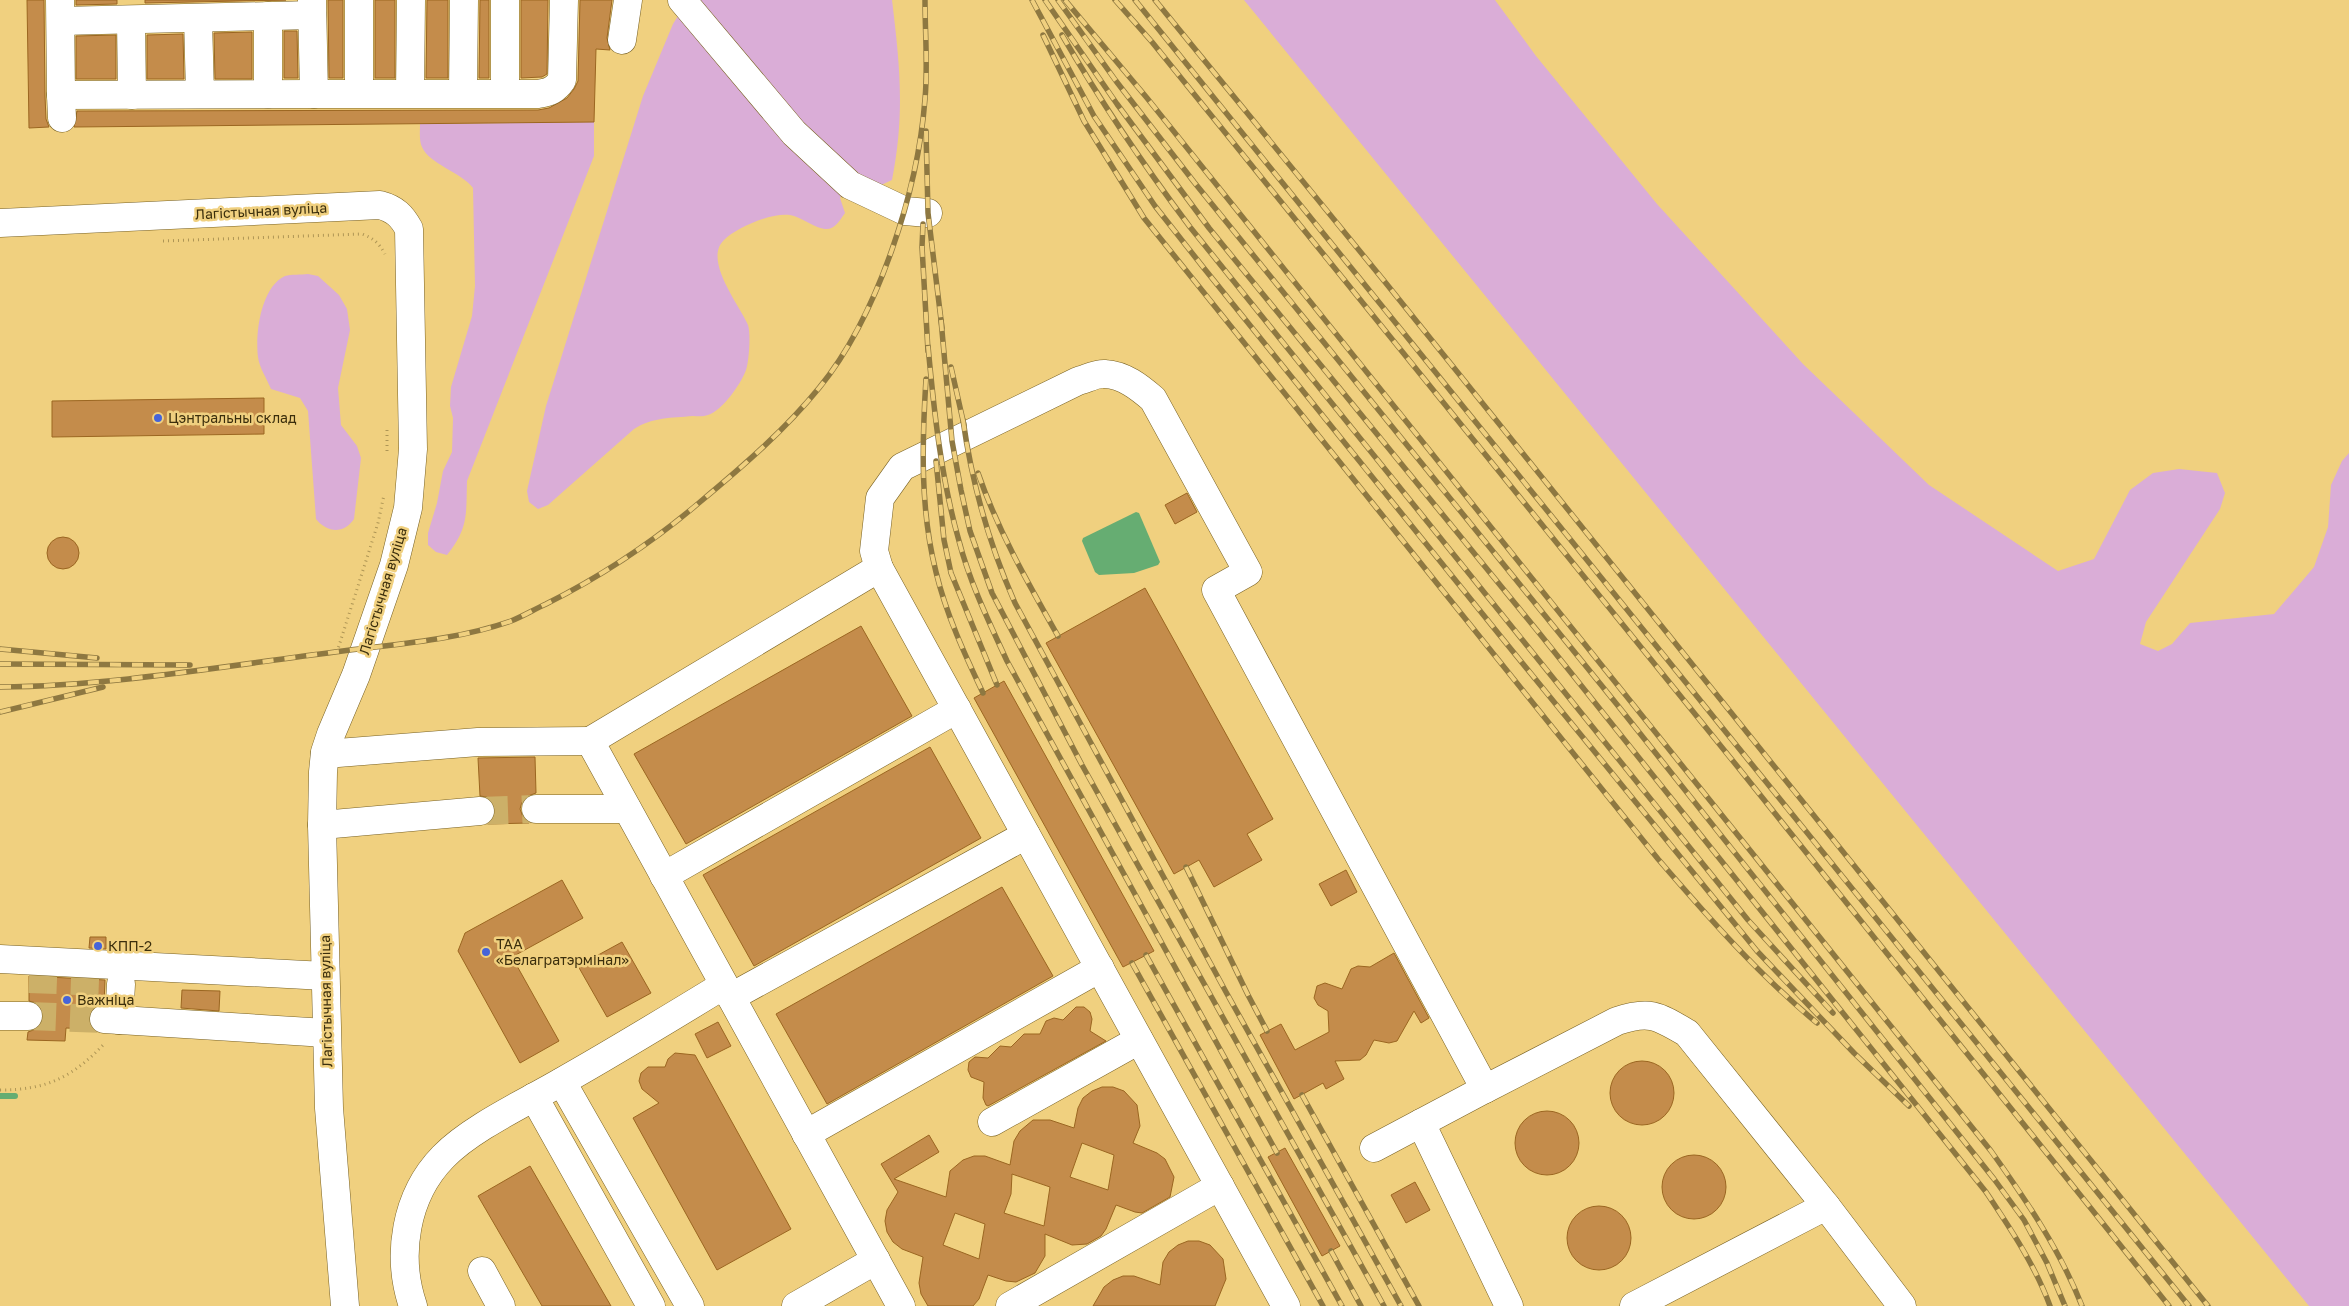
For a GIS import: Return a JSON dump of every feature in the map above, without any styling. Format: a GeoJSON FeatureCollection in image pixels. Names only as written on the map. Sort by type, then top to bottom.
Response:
{"type":"FeatureCollection","features":[{"type":"Feature","properties":{"kind":"street"},"geometry":{"type":"LineString","coordinates":[[359,0],[359,93]]}},
{"type":"Feature","properties":{"kind":"street"},"geometry":{"type":"LineString","coordinates":[[410,93],[411,0]]}},
{"type":"Feature","properties":{"kind":"street"},"geometry":{"type":"LineString","coordinates":[[463,93],[464,0]]}},
{"type":"Feature","properties":{"kind":"street"},"geometry":{"type":"LineString","coordinates":[[505,0],[505,92]]}},
{"type":"Feature","properties":{"kind":"street"},"geometry":{"type":"LineString","coordinates":[[314,94],[312,8],[268,16],[131,21],[61,10],[61,107],[132,95],[200,94],[314,94],[549,92],[556,88],[562,80],[564,0]]}},
{"type":"Feature","properties":{"kind":"street"},"geometry":{"type":"LineString","coordinates":[[622,40],[628,0]]}},
{"type":"Feature","properties":{"kind":"street"},"geometry":{"type":"LineString","coordinates":[[682,0],[794,133],[850,185],[905,211],[928,213]]}},
{"type":"Feature","properties":{"kind":"street"},"geometry":{"type":"LineString","coordinates":[[268,16],[268,94]]}},
{"type":"Feature","properties":{"kind":"street"},"geometry":{"type":"LineString","coordinates":[[198,19],[200,94]]}},
{"type":"Feature","properties":{"kind":"street"},"geometry":{"type":"LineString","coordinates":[[131,21],[132,95]]}},
{"type":"Feature","properties":{"kind":"street","name":"Лагістычная вуліца"},"geometry":{"type":"LineString","coordinates":[[0,223],[380,205],[392,208],[403,219],[409,229],[414,449],[408,508],[394,565],[325,754],[322,825],[326,1033],[329,1108],[344,1306]]}},
{"type":"Feature","properties":{"kind":"street"},"geometry":{"type":"LineString","coordinates":[[1286,1306],[879,568],[874,551],[880,498],[902,467],[1078,381],[1104,374],[1120,377],[1136,385],[1153,398],[1248,572],[1216,590],[1485,1089]]}},
{"type":"Feature","properties":{"kind":"street"},"geometry":{"type":"LineString","coordinates":[[325,754],[478,742],[590,741],[879,568]]}},
{"type":"Feature","properties":{"kind":"street"},"geometry":{"type":"LineString","coordinates":[[664,876],[956,709]]}},
{"type":"Feature","properties":{"kind":"street"},"geometry":{"type":"LineString","coordinates":[[590,741],[901,1306]]}},
{"type":"Feature","properties":{"kind":"street"},"geometry":{"type":"LineString","coordinates":[[536,809],[627,809]]}},
{"type":"Feature","properties":{"kind":"street"},"geometry":{"type":"LineString","coordinates":[[322,825],[480,811]]}},
{"type":"Feature","properties":{"kind":"street"},"geometry":{"type":"LineString","coordinates":[[413,1306],[406,1286],[404,1246],[416,1200],[428,1177],[442,1158],[459,1144],[534,1097],[727,991],[1026,835]]}},
{"type":"Feature","properties":{"kind":"street"},"geometry":{"type":"LineString","coordinates":[[0,959],[116,977],[325,976]]}},
{"type":"Feature","properties":{"kind":"street"},"geometry":{"type":"LineString","coordinates":[[806,1134],[1100,968]]}},
{"type":"Feature","properties":{"kind":"street"},"geometry":{"type":"LineString","coordinates":[[116,977],[112,1020],[326,1033]]}},
{"type":"Feature","properties":{"kind":"street"},"geometry":{"type":"LineString","coordinates":[[0,978],[29,979]]}},
{"type":"Feature","properties":{"kind":"street"},"geometry":{"type":"LineString","coordinates":[[1374,1148],[1617,1021],[1638,1014],[1661,1017],[1687,1033],[1826,1206],[1902,1306]]}},
{"type":"Feature","properties":{"kind":"street"},"geometry":{"type":"LineString","coordinates":[[0,1016],[28,1016]]}},
{"type":"Feature","properties":{"kind":"street"},"geometry":{"type":"LineString","coordinates":[[992,1122],[1139,1040]]}},
{"type":"Feature","properties":{"kind":"street"},"geometry":{"type":"LineString","coordinates":[[562,1082],[690,1306]]}},
{"type":"Feature","properties":{"kind":"street"},"geometry":{"type":"LineString","coordinates":[[534,1097],[651,1306]]}},
{"type":"Feature","properties":{"kind":"street"},"geometry":{"type":"LineString","coordinates":[[1421,1123],[1509,1306]]}},
{"type":"Feature","properties":{"kind":"street"},"geometry":{"type":"LineString","coordinates":[[1010,1306],[1220,1186]]}},
{"type":"Feature","properties":{"kind":"street"},"geometry":{"type":"LineString","coordinates":[[1634,1306],[1826,1206]]}},
{"type":"Feature","properties":{"kind":"street"},"geometry":{"type":"LineString","coordinates":[[796,1306],[876,1260]]}},
{"type":"Feature","properties":{"kind":"street"},"geometry":{"type":"LineString","coordinates":[[482,1272],[501,1306]]}},
{"type":"Feature","properties":{"kind":"path"},"geometry":{"type":"LineString","coordinates":[[156,241],[362,234],[371,237],[380,244],[385,254],[385,264]]}},
{"type":"Feature","properties":{"kind":"path"},"geometry":{"type":"LineString","coordinates":[[387,429],[387,458]]}},
{"type":"Feature","properties":{"kind":"path"},"geometry":{"type":"LineString","coordinates":[[335,659],[378,523],[386,487]]}},
{"type":"Feature","properties":{"kind":"path"},"geometry":{"type":"LineString","coordinates":[[0,1090],[36,1088],[57,1080],[85,1064],[110,1038],[112,1020]]}},
{"type":"Feature","properties":{"kind":"shaded area"},"geometry":{"type":"Polygon","coordinates":[[[688,0],[892,0],[899,69],[900,111],[899,133],[892,180],[879,186],[852,176],[840,198],[845,213],[832,228],[821,228],[794,216],[777,215],[747,225],[724,240],[719,249],[720,270],[748,325],[749,348],[744,376],[725,403],[708,415],[662,419],[648,422],[634,429],[548,505],[538,509],[529,502],[527,491],[546,406],[643,96],[673,24],[688,0]]]}},
{"type":"Feature","properties":{"kind":"shaded area"},"geometry":{"type":"Polygon","coordinates":[[[1244,0],[1495,0],[1536,56],[1657,204],[1803,364],[1929,485],[2058,571],[2094,559],[2130,490],[2153,473],[2179,469],[2217,473],[2225,493],[2220,509],[2146,622],[2140,644],[2158,651],[2172,644],[2190,623],[2274,614],[2314,567],[2328,527],[2331,485],[2342,461],[2349,453],[2349,1306],[2309,1306],[1244,0]]]}},
{"type":"Feature","properties":{"kind":"shaded area"},"geometry":{"type":"Polygon","coordinates":[[[594,122],[594,156],[467,481],[466,511],[463,528],[447,555],[436,552],[428,545],[428,533],[437,503],[443,471],[452,452],[453,418],[450,406],[451,387],[472,316],[475,286],[473,188],[468,182],[426,153],[420,142],[420,124],[594,122]]]}},
{"type":"Feature","properties":{"kind":"shaded area"},"geometry":{"type":"Polygon","coordinates":[[[308,274],[318,276],[339,295],[347,309],[350,330],[338,388],[341,425],[357,446],[361,458],[354,519],[345,527],[335,530],[325,527],[316,519],[308,411],[300,398],[271,389],[261,369],[258,357],[257,347],[261,312],[270,290],[285,276],[308,274]]]}},
{"type":"Feature","properties":{"kind":"shaded area"},"geometry":{"type":"Polygon","coordinates":[[[1136,512],[1139,513],[1160,562],[1158,565],[1134,573],[1099,575],[1095,572],[1082,541],[1083,538],[1136,512]]]}},
{"type":"Feature","properties":{"kind":"building"},"geometry":{"type":"Polygon","coordinates":[[[27,0],[44,0],[45,96],[46,119],[49,127],[29,128],[27,0]]]}},
{"type":"Feature","properties":{"kind":"building"},"geometry":{"type":"Polygon","coordinates":[[[76,0],[117,0],[117,4],[76,5],[76,0]]]}},
{"type":"Feature","properties":{"kind":"building"},"geometry":{"type":"Polygon","coordinates":[[[145,0],[286,0],[145,3],[145,0]]]}},
{"type":"Feature","properties":{"kind":"building"},"geometry":{"type":"Polygon","coordinates":[[[328,0],[343,0],[343,78],[329,78],[328,0]]]}},
{"type":"Feature","properties":{"kind":"building"},"geometry":{"type":"Polygon","coordinates":[[[375,0],[395,0],[395,78],[375,78],[375,0]]]}},
{"type":"Feature","properties":{"kind":"building"},"geometry":{"type":"Polygon","coordinates":[[[427,0],[448,0],[448,78],[426,78],[427,0]]]}},
{"type":"Feature","properties":{"kind":"building"},"geometry":{"type":"Polygon","coordinates":[[[480,0],[489,0],[489,78],[479,78],[480,0]]]}},
{"type":"Feature","properties":{"kind":"building"},"geometry":{"type":"Polygon","coordinates":[[[521,0],[548,0],[547,74],[542,77],[521,78],[521,0]]]}},
{"type":"Feature","properties":{"kind":"building"},"geometry":{"type":"Polygon","coordinates":[[[580,0],[612,0],[607,38],[610,50],[596,49],[594,122],[74,127],[77,111],[538,110],[549,108],[567,98],[578,81],[580,0]]]}},
{"type":"Feature","properties":{"kind":"building"},"geometry":{"type":"Polygon","coordinates":[[[284,31],[297,31],[298,78],[284,78],[284,31]]]}},
{"type":"Feature","properties":{"kind":"building"},"geometry":{"type":"Polygon","coordinates":[[[252,32],[252,79],[215,79],[214,33],[252,32]]]}},
{"type":"Feature","properties":{"kind":"building"},"geometry":{"type":"Polygon","coordinates":[[[183,34],[184,79],[147,79],[147,35],[183,34]]]}},
{"type":"Feature","properties":{"kind":"building"},"geometry":{"type":"Polygon","coordinates":[[[116,35],[116,79],[76,79],[76,36],[116,35]]]}},
{"type":"Feature","properties":{"kind":"building","name":"Цэнтральны склад"},"geometry":{"type":"Polygon","coordinates":[[[264,398],[264,434],[52,437],[52,401],[264,398]]]}},
{"type":"Feature","properties":{"kind":"building"},"geometry":{"type":"Polygon","coordinates":[[[1187,493],[1197,512],[1175,524],[1165,505],[1187,493]]]}},
{"type":"Feature","properties":{"kind":"building"},"geometry":{"type":"Polygon","coordinates":[[[63,537],[69,538],[74,542],[78,547],[78,559],[74,564],[69,568],[63,569],[57,568],[52,564],[48,559],[47,553],[48,547],[52,542],[57,538],[63,537]]]}},
{"type":"Feature","properties":{"kind":"building"},"geometry":{"type":"Polygon","coordinates":[[[1145,588],[1273,819],[1247,834],[1262,860],[1214,887],[1199,860],[1174,874],[1046,643],[1145,588]]]}},
{"type":"Feature","properties":{"kind":"building"},"geometry":{"type":"Polygon","coordinates":[[[861,626],[912,716],[686,844],[634,754],[861,626]]]}},
{"type":"Feature","properties":{"kind":"building"},"geometry":{"type":"Polygon","coordinates":[[[1004,681],[1154,951],[1123,967],[974,698],[1004,681]]]}},
{"type":"Feature","properties":{"kind":"building"},"geometry":{"type":"Polygon","coordinates":[[[930,747],[981,838],[754,966],[703,875],[930,747]]]}},
{"type":"Feature","properties":{"kind":"building"},"geometry":{"type":"Polygon","coordinates":[[[535,757],[536,793],[528,796],[522,802],[520,809],[523,817],[529,823],[488,824],[494,818],[495,809],[487,797],[480,796],[478,758],[535,757]]]}},
{"type":"Feature","properties":{"kind":"building"},"geometry":{"type":"Polygon","coordinates":[[[1346,870],[1357,892],[1331,906],[1319,884],[1346,870]]]}},
{"type":"Feature","properties":{"kind":"building"},"geometry":{"type":"Polygon","coordinates":[[[562,880],[583,918],[512,957],[559,1041],[520,1063],[458,951],[465,933],[562,880]]]}},
{"type":"Feature","properties":{"kind":"building"},"geometry":{"type":"Polygon","coordinates":[[[1002,887],[1053,976],[827,1104],[776,1014],[1002,887]]]}},
{"type":"Feature","properties":{"kind":"building","name":"КПП-2"},"geometry":{"type":"Polygon","coordinates":[[[90,937],[106,937],[106,949],[89,948],[90,937]]]}},
{"type":"Feature","properties":{"kind":"building"},"geometry":{"type":"Polygon","coordinates":[[[622,942],[651,993],[607,1017],[578,966],[622,942]]]}},
{"type":"Feature","properties":{"kind":"building"},"geometry":{"type":"Polygon","coordinates":[[[1394,953],[1429,1018],[1421,1023],[1414,1011],[1397,1041],[1389,1043],[1374,1040],[1366,1055],[1360,1060],[1335,1061],[1344,1079],[1326,1089],[1323,1083],[1294,1099],[1260,1035],[1281,1024],[1295,1050],[1329,1032],[1328,1011],[1318,1005],[1314,998],[1317,986],[1325,983],[1342,989],[1351,969],[1358,966],[1370,967],[1394,953]]]}},
{"type":"Feature","properties":{"kind":"building","name":"Важніца"},"geometry":{"type":"Polygon","coordinates":[[[29,976],[105,980],[104,1004],[97,1005],[91,1010],[88,1018],[92,1029],[66,1028],[65,1041],[27,1040],[28,1032],[36,1029],[42,1023],[44,1016],[41,1008],[36,1003],[29,1001],[29,976]]]}},
{"type":"Feature","properties":{"kind":"building"},"geometry":{"type":"Polygon","coordinates":[[[182,990],[220,991],[219,1011],[181,1008],[182,990]]]}},
{"type":"Feature","properties":{"kind":"building"},"geometry":{"type":"Polygon","coordinates":[[[1076,1007],[1084,1007],[1090,1012],[1092,1019],[1090,1031],[1106,1041],[988,1106],[986,1105],[983,1098],[984,1082],[971,1077],[968,1070],[969,1062],[975,1057],[988,1058],[1000,1046],[1011,1047],[1024,1034],[1040,1034],[1046,1021],[1054,1018],[1063,1020],[1076,1007]]]}},
{"type":"Feature","properties":{"kind":"building"},"geometry":{"type":"Polygon","coordinates":[[[718,1022],[731,1046],[707,1058],[695,1034],[718,1022]]]}},
{"type":"Feature","properties":{"kind":"building"},"geometry":{"type":"Polygon","coordinates":[[[675,1053],[695,1055],[791,1229],[717,1270],[633,1118],[659,1103],[642,1089],[639,1081],[641,1073],[648,1067],[665,1067],[668,1059],[675,1053]]]}},
{"type":"Feature","properties":{"kind":"building"},"geometry":{"type":"Polygon","coordinates":[[[1642,1061],[1654,1063],[1665,1070],[1672,1081],[1674,1093],[1672,1105],[1665,1116],[1654,1123],[1642,1125],[1630,1123],[1619,1116],[1612,1105],[1610,1093],[1612,1081],[1619,1070],[1630,1063],[1642,1061]]]}},
{"type":"Feature","properties":{"kind":"building"},"geometry":{"type":"Polygon","coordinates":[[[1102,1087],[1113,1087],[1124,1091],[1137,1105],[1140,1126],[1133,1143],[1157,1153],[1165,1159],[1174,1177],[1170,1197],[1142,1213],[1116,1205],[1101,1236],[1087,1244],[1072,1245],[1045,1234],[1045,1256],[1035,1273],[1016,1282],[988,1275],[979,1299],[973,1306],[928,1306],[921,1294],[919,1283],[923,1257],[902,1249],[893,1242],[887,1232],[885,1221],[887,1210],[898,1192],[881,1164],[929,1135],[939,1152],[894,1179],[946,1197],[950,1171],[963,1160],[974,1156],[985,1156],[1010,1165],[1014,1141],[1020,1131],[1033,1120],[1050,1120],[1074,1128],[1078,1108],[1083,1098],[1092,1091],[1102,1087]],[[1082,1143],[1070,1177],[1108,1190],[1114,1155],[1082,1143]],[[1012,1174],[1011,1194],[1004,1213],[1044,1226],[1050,1187],[1012,1174]],[[955,1213],[943,1245],[979,1259],[985,1224],[955,1213]]]}},
{"type":"Feature","properties":{"kind":"building"},"geometry":{"type":"Polygon","coordinates":[[[1547,1111],[1559,1113],[1570,1120],[1577,1131],[1579,1143],[1577,1155],[1570,1166],[1559,1173],[1547,1175],[1535,1173],[1524,1166],[1517,1155],[1515,1143],[1517,1131],[1524,1120],[1535,1113],[1547,1111]]]}},
{"type":"Feature","properties":{"kind":"building"},"geometry":{"type":"Polygon","coordinates":[[[1285,1148],[1340,1246],[1322,1256],[1268,1157],[1285,1148]]]}},
{"type":"Feature","properties":{"kind":"building"},"geometry":{"type":"Polygon","coordinates":[[[1694,1155],[1706,1157],[1717,1164],[1724,1175],[1726,1187],[1724,1199],[1717,1210],[1706,1217],[1694,1219],[1682,1217],[1671,1210],[1664,1199],[1662,1187],[1664,1175],[1671,1164],[1682,1157],[1694,1155]]]}},
{"type":"Feature","properties":{"kind":"building"},"geometry":{"type":"Polygon","coordinates":[[[530,1166],[611,1306],[542,1306],[478,1196],[530,1166]]]}},
{"type":"Feature","properties":{"kind":"building"},"geometry":{"type":"Polygon","coordinates":[[[1415,1182],[1430,1210],[1406,1223],[1391,1195],[1415,1182]]]}},
{"type":"Feature","properties":{"kind":"building"},"geometry":{"type":"Polygon","coordinates":[[[1599,1206],[1611,1208],[1622,1215],[1629,1226],[1631,1238],[1629,1250],[1622,1261],[1611,1268],[1599,1270],[1587,1268],[1576,1261],[1569,1250],[1567,1238],[1569,1226],[1576,1215],[1587,1208],[1599,1206]]]}},
{"type":"Feature","properties":{"kind":"building"},"geometry":{"type":"Polygon","coordinates":[[[1188,1241],[1199,1241],[1210,1245],[1223,1259],[1226,1279],[1215,1306],[1093,1306],[1104,1287],[1113,1280],[1123,1276],[1134,1276],[1160,1285],[1163,1262],[1169,1252],[1178,1245],[1188,1241]]]}},
{"type":"Feature","properties":{"kind":"waterway"},"geometry":{"type":"LineString","coordinates":[[0,1096],[15,1096]]}},
{"type":"Feature","properties":{"kind":"tunnel"},"geometry":{"type":"LineString","coordinates":[[480,811],[536,809]]}},
{"type":"Feature","properties":{"kind":"tunnel"},"geometry":{"type":"LineString","coordinates":[[29,979],[105,982]]}},
{"type":"Feature","properties":{"kind":"tunnel"},"geometry":{"type":"LineString","coordinates":[[28,1016],[104,1019]]}},
{"type":"Feature","properties":{"kind":"railway"},"geometry":{"type":"LineString","coordinates":[[0,687],[42,686],[126,679],[424,641],[468,633],[511,621],[567,593],[626,558],[664,531],[732,475],[806,404],[840,359],[877,289],[904,212],[921,135],[926,87],[925,0]]}},
{"type":"Feature","properties":{"kind":"railway"},"geometry":{"type":"LineString","coordinates":[[1032,0],[1094,116],[1155,206],[1203,267],[1757,951],[1854,1053],[1909,1106]]}},
{"type":"Feature","properties":{"kind":"railway"},"geometry":{"type":"LineString","coordinates":[[1045,0],[1117,104],[1209,228],[1540,634],[1986,1192],[2029,1261],[2050,1306]]}},
{"type":"Feature","properties":{"kind":"railway"},"geometry":{"type":"LineString","coordinates":[[1058,0],[1116,81],[1194,182],[1619,707],[1994,1179],[2024,1220],[2047,1263],[2065,1306]]}},
{"type":"Feature","properties":{"kind":"railway"},"geometry":{"type":"LineString","coordinates":[[1065,0],[1147,98],[1991,1151],[2053,1245],[2082,1306]]}},
{"type":"Feature","properties":{"kind":"railway"},"geometry":{"type":"LineString","coordinates":[[1115,0],[1152,42],[1737,766],[2169,1306]]}},
{"type":"Feature","properties":{"kind":"railway"},"geometry":{"type":"LineString","coordinates":[[1135,0],[2189,1306]]}},
{"type":"Feature","properties":{"kind":"railway"},"geometry":{"type":"LineString","coordinates":[[1155,0],[1385,282],[2208,1306]]}},
{"type":"Feature","properties":{"kind":"railway"},"geometry":{"type":"LineString","coordinates":[[1043,35],[1084,121],[1144,218],[1658,859],[1754,965],[1817,1023]]}},
{"type":"Feature","properties":{"kind":"railway"},"geometry":{"type":"LineString","coordinates":[[1062,35],[1123,133],[1190,227],[1748,920],[1833,1013]]}},
{"type":"Feature","properties":{"kind":"railway"},"geometry":{"type":"LineString","coordinates":[[926,131],[928,213],[942,328]]}},
{"type":"Feature","properties":{"kind":"railway"},"geometry":{"type":"LineString","coordinates":[[923,224],[922,247],[928,351]]}},
{"type":"Feature","properties":{"kind":"railway"},"geometry":{"type":"LineString","coordinates":[[941,320],[952,441],[961,490],[970,531],[992,593],[1082,765],[1384,1306]]}},
{"type":"Feature","properties":{"kind":"railway"},"geometry":{"type":"LineString","coordinates":[[928,346],[936,420],[947,493],[963,557],[980,602],[1007,661],[1277,1153]]}},
{"type":"Feature","properties":{"kind":"railway"},"geometry":{"type":"LineString","coordinates":[[951,367],[964,425]]}},
{"type":"Feature","properties":{"kind":"railway"},"geometry":{"type":"LineString","coordinates":[[926,379],[923,452],[925,500],[931,548],[940,588],[951,619],[983,693]]}},
{"type":"Feature","properties":{"kind":"railway"},"geometry":{"type":"LineString","coordinates":[[963,420],[971,467],[989,536],[1015,603],[1226,992],[1401,1306]]}},
{"type":"Feature","properties":{"kind":"railway"},"geometry":{"type":"LineString","coordinates":[[936,461],[944,540],[951,573],[997,685]]}},
{"type":"Feature","properties":{"kind":"railway"},"geometry":{"type":"LineString","coordinates":[[978,473],[1004,536],[1058,636]]}},
{"type":"Feature","properties":{"kind":"railway"},"geometry":{"type":"LineString","coordinates":[[0,649],[97,658]]}},
{"type":"Feature","properties":{"kind":"railway"},"geometry":{"type":"LineString","coordinates":[[0,664],[190,665]]}},
{"type":"Feature","properties":{"kind":"railway"},"geometry":{"type":"LineString","coordinates":[[0,712],[103,687]]}},
{"type":"Feature","properties":{"kind":"railway"},"geometry":{"type":"LineString","coordinates":[[1186,867],[1267,1031]]}},
{"type":"Feature","properties":{"kind":"railway"},"geometry":{"type":"LineString","coordinates":[[1146,955],[1342,1306]]}},
{"type":"Feature","properties":{"kind":"railway"},"geometry":{"type":"LineString","coordinates":[[1132,963],[1323,1306]]}},
{"type":"Feature","properties":{"kind":"railway"},"geometry":{"type":"LineString","coordinates":[[1302,1095],[1419,1306]]}},
{"type":"Feature","properties":{"kind":"railway"},"geometry":{"type":"LineString","coordinates":[[1331,1251],[1361,1306]]}},
{"type":"Feature","properties":{"kind":"place","name":"Цэнтральны склад"},"geometry":{"type":"Point","coordinates":[158,418]}},
{"type":"Feature","properties":{"kind":"place","name":"КПП-2"},"geometry":{"type":"Point","coordinates":[98,946]}},
{"type":"Feature","properties":{"kind":"place","name":"ТАА «Белагратэрмінал»"},"geometry":{"type":"Point","coordinates":[486,952]}},
{"type":"Feature","properties":{"kind":"place","name":"Важніца"},"geometry":{"type":"Point","coordinates":[67,1000]}}]}
